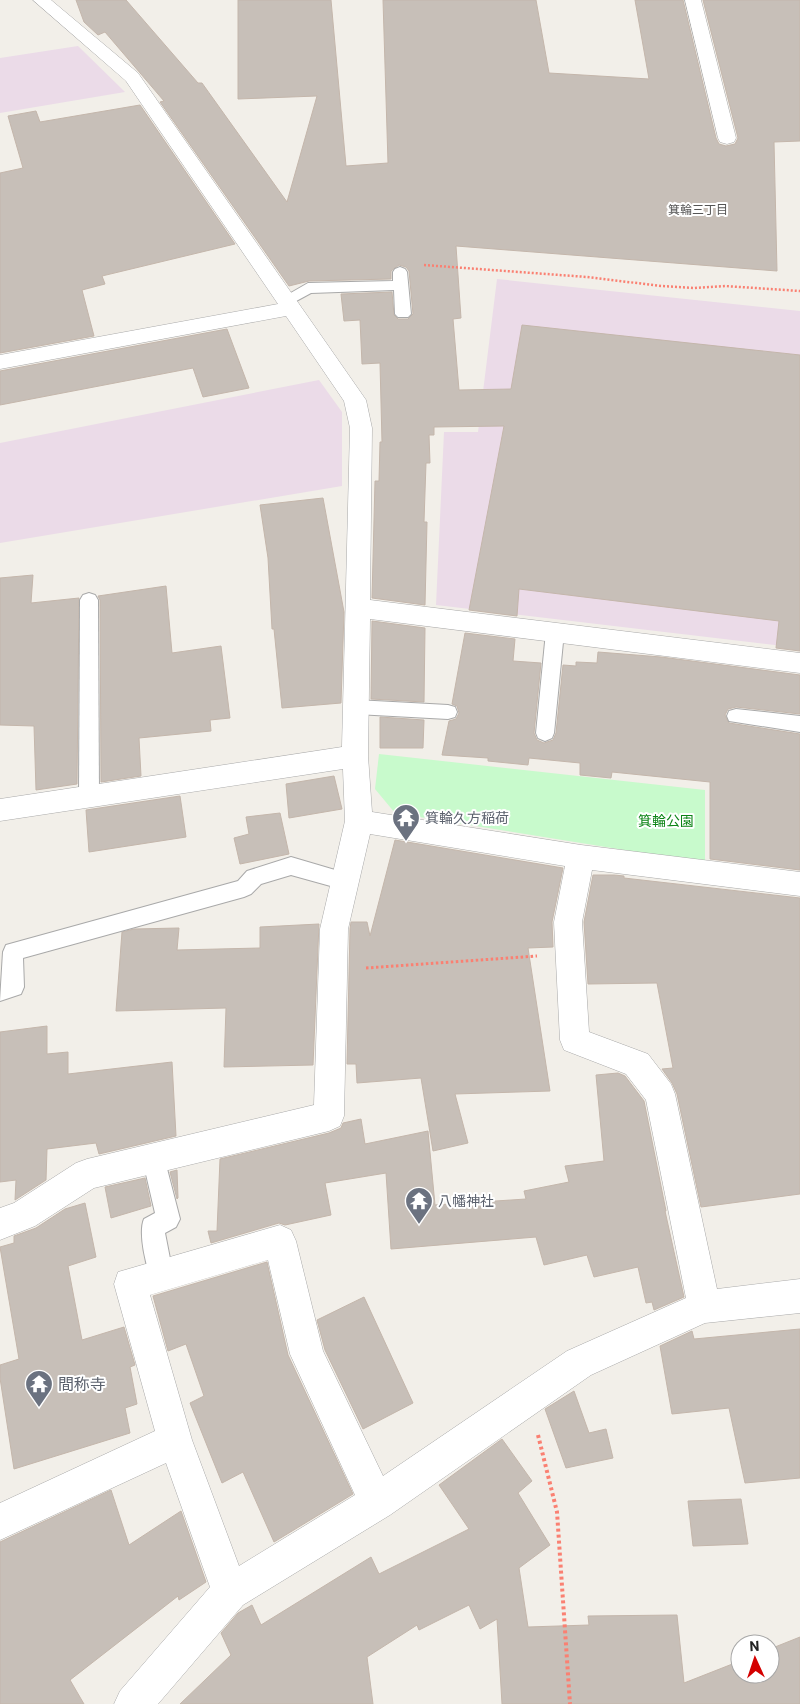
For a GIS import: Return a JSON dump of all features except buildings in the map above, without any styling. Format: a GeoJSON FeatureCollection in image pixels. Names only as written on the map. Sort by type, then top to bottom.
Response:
{"type":"FeatureCollection","features":[{"type":"Feature","properties":{"kind":"street"},"geometry":{"type":"LineString","coordinates":[[0,1224],[24,1215],[87,1174],[329,1116],[334,929],[359,821],[355,756],[361,428],[355,400],[132,77],[41,0]]}},
{"type":"Feature","properties":{"kind":"street"},"geometry":{"type":"LineString","coordinates":[[693,0],[727,138]]}},
{"type":"Feature","properties":{"kind":"street"},"geometry":{"type":"LineString","coordinates":[[0,362],[289,304]]}},
{"type":"Feature","properties":{"kind":"street"},"geometry":{"type":"LineString","coordinates":[[358,608],[800,662]]}},
{"type":"Feature","properties":{"kind":"street"},"geometry":{"type":"LineString","coordinates":[[0,810],[355,756]]}},
{"type":"Feature","properties":{"kind":"street"},"geometry":{"type":"LineString","coordinates":[[359,821],[581,857],[800,884]]}},
{"type":"Feature","properties":{"kind":"street"},"geometry":{"type":"LineString","coordinates":[[581,857],[568,922],[575,1040],[637,1064],[660,1094],[704,1307]]}},
{"type":"Feature","properties":{"kind":"street"},"geometry":{"type":"LineString","coordinates":[[230,1592],[175,1440],[130,1284],[280,1241],[307,1354],[377,1502]]}},
{"type":"Feature","properties":{"kind":"street"},"geometry":{"type":"LineString","coordinates":[[133,1704],[230,1592],[377,1502],[579,1363],[704,1307],[800,1296]]}},
{"type":"Feature","properties":{"kind":"street"},"geometry":{"type":"LineString","coordinates":[[0,1522],[175,1440]]}},
{"type":"Feature","properties":{"kind":"lane"},"geometry":{"type":"LineString","coordinates":[[289,304],[308,288],[400,278],[403,314]]}},
{"type":"Feature","properties":{"kind":"lane"},"geometry":{"type":"LineString","coordinates":[[88,600],[89,796]]}},
{"type":"Feature","properties":{"kind":"lane"},"geometry":{"type":"LineString","coordinates":[[545,733],[555,632]]}},
{"type":"Feature","properties":{"kind":"lane"},"geometry":{"type":"LineString","coordinates":[[356,707],[448,712]]}},
{"type":"Feature","properties":{"kind":"lane"},"geometry":{"type":"LineString","coordinates":[[736,716],[800,724]]}},
{"type":"Feature","properties":{"kind":"lane"},"geometry":{"type":"LineString","coordinates":[[0,991],[13,987],[13,952],[244,888],[254,877],[291,866],[345,881]]}},
{"type":"Feature","properties":{"kind":"lane"},"geometry":{"type":"LineString","coordinates":[[154,1157],[168,1219],[152,1227],[161,1274]]}},
{"type":"Feature","properties":{"kind":"path"},"geometry":{"type":"LineString","coordinates":[[400,278],[418,264],[587,276],[661,286],[694,288],[725,286],[800,291]]}},
{"type":"Feature","properties":{"kind":"path"},"geometry":{"type":"LineString","coordinates":[[333,970],[570,954]]}},
{"type":"Feature","properties":{"kind":"path"},"geometry":{"type":"LineString","coordinates":[[530,1398],[557,1512],[570,1704]]}},
{"type":"Feature","properties":{"kind":"shaded area"},"geometry":{"type":"Polygon","coordinates":[[[78,46],[125,92],[0,113],[0,58],[78,46]]]}},
{"type":"Feature","properties":{"kind":"shaded area"},"geometry":{"type":"Polygon","coordinates":[[[497,279],[800,311],[800,648],[436,605],[444,432],[478,432],[497,279]]]}},
{"type":"Feature","properties":{"kind":"shaded area"},"geometry":{"type":"Polygon","coordinates":[[[319,380],[342,412],[342,486],[0,543],[0,443],[319,380]]]}},
{"type":"Feature","properties":{"kind":"green space","name":"箕輪公園"},"geometry":{"type":"Polygon","coordinates":[[[379,754],[705,790],[705,863],[395,813],[375,789],[379,754]]]}},
{"type":"Feature","properties":{"kind":"place","name":"箕輪久方稲荷"},"geometry":{"type":"Point","coordinates":[406,842]}},
{"type":"Feature","properties":{"kind":"place","name":"八幡神社"},"geometry":{"type":"Point","coordinates":[419,1225]}},
{"type":"Feature","properties":{"kind":"place","name":"間称寺"},"geometry":{"type":"Point","coordinates":[39,1408]}},
{"type":"Feature","properties":{"kind":"district","name":"箕輪三丁目"},"geometry":{"type":"Point","coordinates":[698,210]}}]}
